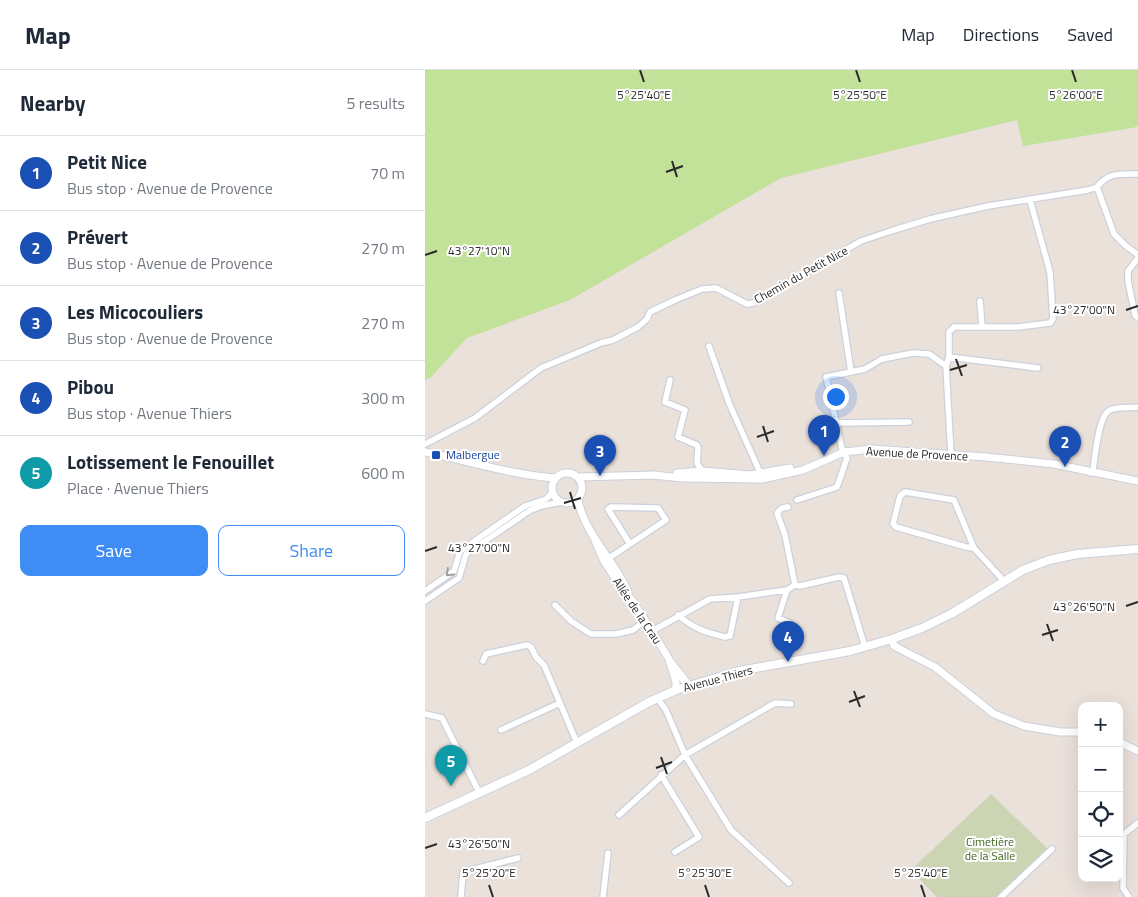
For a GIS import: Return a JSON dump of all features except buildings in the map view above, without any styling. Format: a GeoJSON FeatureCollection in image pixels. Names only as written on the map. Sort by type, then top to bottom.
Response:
{"type":"FeatureCollection","features":[{"type":"Feature","properties":{"kind":"main road","name":"Avenue Thiers"},"geometry":{"type":"LineString","coordinates":[[425,818],[529,770],[612,722],[657,698],[677,690],[739,671],[892,640],[951,614],[1004,580],[1049,560],[1077,554],[1138,549]]}},
{"type":"Feature","properties":{"kind":"main road"},"geometry":{"type":"LineString","coordinates":[[670,662],[689,686]]}},
{"type":"Feature","properties":{"kind":"street"},"geometry":{"type":"LineString","coordinates":[[1138,174],[1118,174],[1104,178],[1097,187],[1114,234],[1138,256],[1128,271],[1128,281],[1135,315],[1138,318]]}},
{"type":"Feature","properties":{"kind":"street","name":"Chemin du Petit Nice"},"geometry":{"type":"LineString","coordinates":[[425,444],[475,418],[541,368],[601,343],[613,340],[638,327],[647,319],[650,312],[702,289],[716,288],[747,304],[753,303],[861,241],[930,219],[1012,201],[1030,200],[1097,187]]}},
{"type":"Feature","properties":{"kind":"street"},"geometry":{"type":"LineString","coordinates":[[951,453],[946,366],[949,357],[949,332],[954,327],[1018,327],[1050,324],[1053,319],[1050,272],[1030,200]]}},
{"type":"Feature","properties":{"kind":"street"},"geometry":{"type":"LineString","coordinates":[[839,293],[851,372]]}},
{"type":"Feature","properties":{"kind":"street"},"geometry":{"type":"LineString","coordinates":[[981,301],[982,327]]}},
{"type":"Feature","properties":{"kind":"street"},"geometry":{"type":"LineString","coordinates":[[709,346],[729,403],[762,477]]}},
{"type":"Feature","properties":{"kind":"street"},"geometry":{"type":"LineString","coordinates":[[797,500],[837,487],[847,458],[843,451],[826,377],[865,369],[883,359],[913,353],[929,354],[946,366]]}},
{"type":"Feature","properties":{"kind":"street"},"geometry":{"type":"LineString","coordinates":[[949,357],[1037,368]]}},
{"type":"Feature","properties":{"kind":"street"},"geometry":{"type":"LineString","coordinates":[[670,380],[665,402],[685,410],[678,436],[697,445],[699,448],[697,464],[702,474]]}},
{"type":"Feature","properties":{"kind":"street"},"geometry":{"type":"LineString","coordinates":[[1091,473],[1100,426],[1104,416],[1110,410],[1138,407]]}},
{"type":"Feature","properties":{"kind":"street"},"geometry":{"type":"LineString","coordinates":[[836,423],[909,422]]}},
{"type":"Feature","properties":{"kind":"street","name":"Avenue de Provence"},"geometry":{"type":"LineString","coordinates":[[577,477],[653,475],[682,478],[702,474],[752,480],[803,470],[843,451],[872,449],[951,453],[1054,464],[1138,481]]}},
{"type":"Feature","properties":{"kind":"street"},"geometry":{"type":"LineString","coordinates":[[425,452],[464,460],[488,468],[544,478],[556,478],[564,474],[574,475],[582,486],[578,499],[580,511]]}},
{"type":"Feature","properties":{"kind":"street"},"geometry":{"type":"LineString","coordinates":[[582,486],[596,476]]}},
{"type":"Feature","properties":{"kind":"street"},"geometry":{"type":"LineString","coordinates":[[544,478],[553,489],[558,500],[580,511]]}},
{"type":"Feature","properties":{"kind":"street"},"geometry":{"type":"LineString","coordinates":[[425,591],[454,571],[460,551],[525,506],[545,499],[553,489],[556,478]]}},
{"type":"Feature","properties":{"kind":"street"},"geometry":{"type":"LineString","coordinates":[[975,548],[966,548],[896,528],[893,524],[900,496],[905,492],[953,500],[975,548],[1004,580]]}},
{"type":"Feature","properties":{"kind":"street"},"geometry":{"type":"LineString","coordinates":[[425,601],[459,578],[466,554],[529,511],[541,506],[565,503],[578,499]]}},
{"type":"Feature","properties":{"kind":"street"},"geometry":{"type":"LineString","coordinates":[[607,559],[667,520],[658,508],[611,507],[608,509],[630,544]]}},
{"type":"Feature","properties":{"kind":"street"},"geometry":{"type":"LineString","coordinates":[[788,507],[782,508],[777,513],[785,535],[795,585]]}},
{"type":"Feature","properties":{"kind":"street","name":"Allée de la Crau"},"geometry":{"type":"LineString","coordinates":[[580,511],[670,662],[677,690]]}},
{"type":"Feature","properties":{"kind":"street"},"geometry":{"type":"LineString","coordinates":[[652,631],[710,599],[787,590],[795,585],[800,586],[839,577],[844,578],[865,647]]}},
{"type":"Feature","properties":{"kind":"street"},"geometry":{"type":"LineString","coordinates":[[787,590],[778,618],[790,623],[792,629]]}},
{"type":"Feature","properties":{"kind":"street"},"geometry":{"type":"LineString","coordinates":[[678,615],[699,630],[725,637],[729,636],[738,597]]}},
{"type":"Feature","properties":{"kind":"street"},"geometry":{"type":"LineString","coordinates":[[555,605],[571,620],[591,634],[616,634],[633,630],[645,620]]}},
{"type":"Feature","properties":{"kind":"street"},"geometry":{"type":"LineString","coordinates":[[892,640],[894,646],[935,667],[993,714],[1024,726],[1060,732],[1078,732]]}},
{"type":"Feature","properties":{"kind":"street"},"geometry":{"type":"LineString","coordinates":[[483,661],[486,654],[527,645],[531,647],[536,657],[544,665],[577,743]]}},
{"type":"Feature","properties":{"kind":"street"},"geometry":{"type":"LineString","coordinates":[[657,698],[666,710],[685,755],[731,830],[789,883]]}},
{"type":"Feature","properties":{"kind":"street"},"geometry":{"type":"LineString","coordinates":[[501,730],[560,703]]}},
{"type":"Feature","properties":{"kind":"street"},"geometry":{"type":"LineString","coordinates":[[619,815],[685,755],[775,703],[791,704]]}},
{"type":"Feature","properties":{"kind":"street"},"geometry":{"type":"LineString","coordinates":[[425,714],[442,718],[479,794]]}},
{"type":"Feature","properties":{"kind":"street"},"geometry":{"type":"LineString","coordinates":[[1123,744],[1138,751]]}},
{"type":"Feature","properties":{"kind":"street"},"geometry":{"type":"LineString","coordinates":[[661,775],[699,837],[675,852]]}},
{"type":"Feature","properties":{"kind":"street"},"geometry":{"type":"LineString","coordinates":[[1121,897],[1123,888],[1124,834],[1138,823]]}},
{"type":"Feature","properties":{"kind":"street"},"geometry":{"type":"LineString","coordinates":[[1001,897],[1052,849]]}},
{"type":"Feature","properties":{"kind":"street"},"geometry":{"type":"LineString","coordinates":[[603,897],[607,853]]}},
{"type":"Feature","properties":{"kind":"street"},"geometry":{"type":"LineString","coordinates":[[461,897],[463,872],[519,858]]}},
{"type":"Feature","properties":{"kind":"street"},"geometry":{"type":"LineString","coordinates":[[1123,888],[1129,897]]}},
{"type":"Feature","properties":{"kind":"green space"},"geometry":{"type":"Polygon","coordinates":[[[425,70],[1138,70],[1138,125],[1137,127],[1023,146],[1017,120],[781,178],[570,300],[467,338],[430,378],[425,380],[425,70]]]}},
{"type":"Feature","properties":{"kind":"green space","name":"Cimetière de la Salle"},"geometry":{"type":"Polygon","coordinates":[[[991,794],[1048,849],[996,897],[937,897],[911,870],[991,794]]]}},
{"type":"Feature","properties":{"kind":"place","name":"Malbergue"},"geometry":{"type":"Point","coordinates":[436,455]}},
{"type":"Feature","properties":{"kind":"place","name":"Petit Nice"},"geometry":{"type":"Point","coordinates":[824,456]}},
{"type":"Feature","properties":{"kind":"place","name":"Prévert"},"geometry":{"type":"Point","coordinates":[1065,467]}},
{"type":"Feature","properties":{"kind":"place","name":"Les Micocouliers"},"geometry":{"type":"Point","coordinates":[600,476]}},
{"type":"Feature","properties":{"kind":"place","name":"Pibou"},"geometry":{"type":"Point","coordinates":[788,662]}},
{"type":"Feature","properties":{"kind":"place","name":"Lotissement le Fenouillet"},"geometry":{"type":"Point","coordinates":[451,786]}}]}
